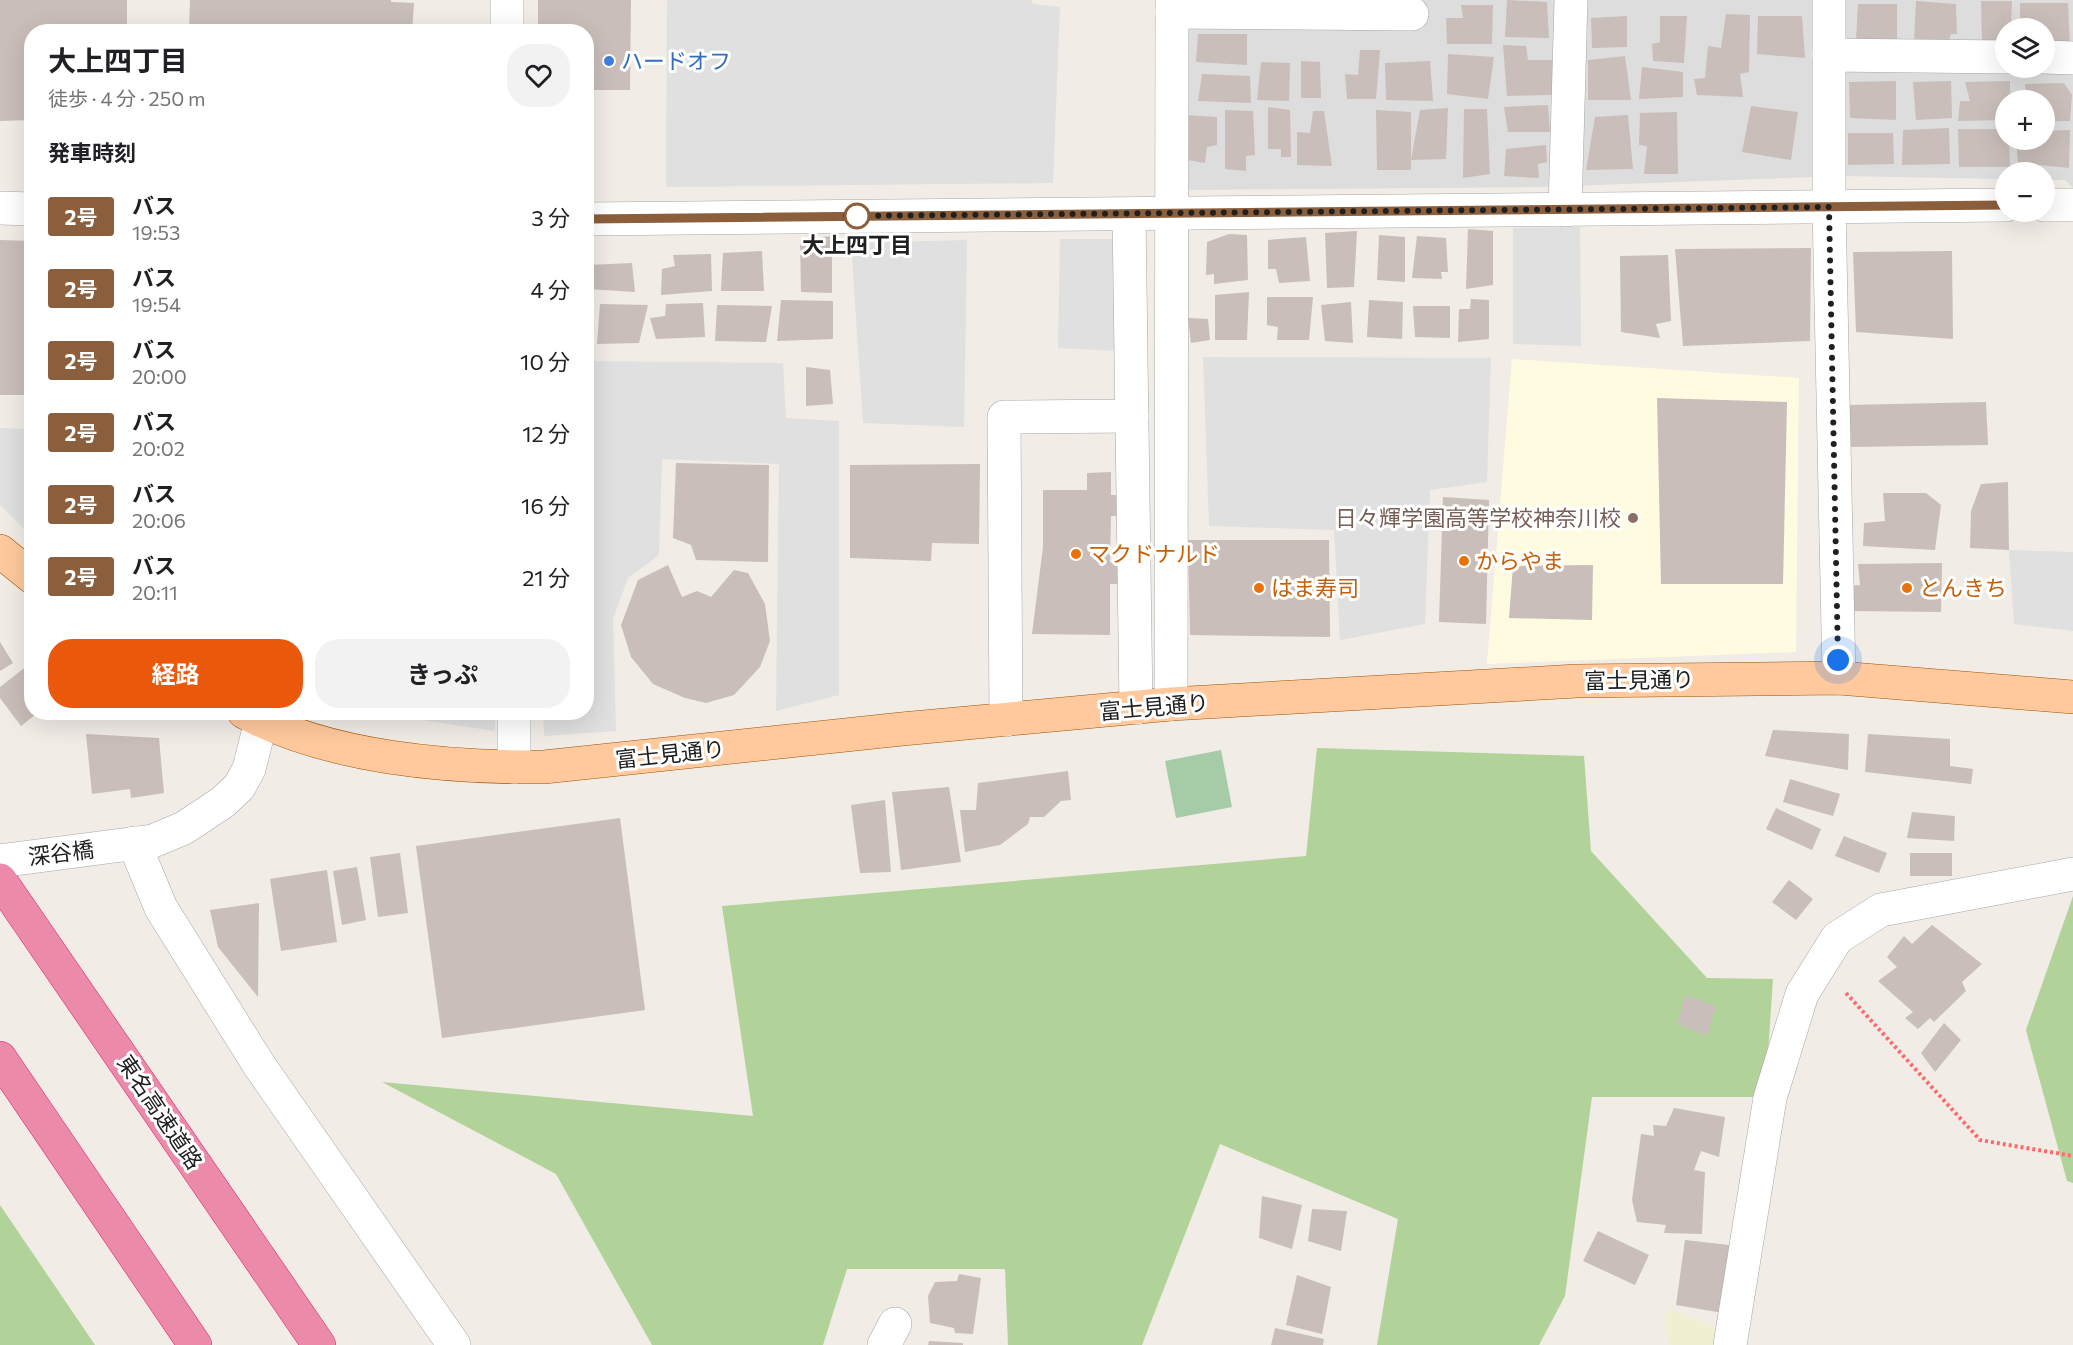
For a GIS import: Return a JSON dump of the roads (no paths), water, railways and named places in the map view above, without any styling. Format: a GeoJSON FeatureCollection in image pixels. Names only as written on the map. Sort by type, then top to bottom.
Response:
{"type":"FeatureCollection","features":[{"type":"Feature","properties":{"kind":"highway","name":"東名高速道路"},"geometry":{"type":"LineString","coordinates":[[0,880],[319,1345]]}},
{"type":"Feature","properties":{"kind":"highway"},"geometry":{"type":"LineString","coordinates":[[0,1058],[195,1345]]}},
{"type":"Feature","properties":{"kind":"main road"},"geometry":{"type":"LineString","coordinates":[[0,551],[24,570]]}},
{"type":"Feature","properties":{"kind":"main road","name":"富士見通り"},"geometry":{"type":"LineString","coordinates":[[261,720],[320,741],[379,755],[446,763],[544,767],[1171,704],[1577,681],[1839,678],[2073,697]]}},
{"type":"Feature","properties":{"kind":"street"},"geometry":{"type":"LineString","coordinates":[[507,0],[507,24]]}},
{"type":"Feature","properties":{"kind":"street"},"geometry":{"type":"LineString","coordinates":[[1565,210],[1571,0]]}},
{"type":"Feature","properties":{"kind":"street"},"geometry":{"type":"LineString","coordinates":[[1829,0],[1829,207],[1839,678]]}},
{"type":"Feature","properties":{"kind":"street"},"geometry":{"type":"LineString","coordinates":[[1171,704],[1172,6],[1412,14]]}},
{"type":"Feature","properties":{"kind":"street"},"geometry":{"type":"LineString","coordinates":[[1829,55],[1995,57]]}},
{"type":"Feature","properties":{"kind":"street"},"geometry":{"type":"LineString","coordinates":[[2055,57],[2073,58]]}},
{"type":"Feature","properties":{"kind":"street"},"geometry":{"type":"LineString","coordinates":[[594,219],[1995,205]]}},
{"type":"Feature","properties":{"kind":"street"},"geometry":{"type":"LineString","coordinates":[[2055,205],[2073,205]]}},
{"type":"Feature","properties":{"kind":"street"},"geometry":{"type":"LineString","coordinates":[[0,208],[24,209]]}},
{"type":"Feature","properties":{"kind":"street"},"geometry":{"type":"LineString","coordinates":[[1129,214],[1136,708]]}},
{"type":"Feature","properties":{"kind":"street"},"geometry":{"type":"LineString","coordinates":[[1006,720],[1004,417],[1132,416]]}},
{"type":"Feature","properties":{"kind":"street","name":"深谷橋"},"geometry":{"type":"LineString","coordinates":[[0,861],[153,841],[184,828],[223,802],[239,787],[249,769],[253,720]]}},
{"type":"Feature","properties":{"kind":"street"},"geometry":{"type":"LineString","coordinates":[[514,720],[514,767]]}},
{"type":"Feature","properties":{"kind":"street"},"geometry":{"type":"LineString","coordinates":[[128,844],[161,908],[259,1065],[454,1345]]}},
{"type":"Feature","properties":{"kind":"street"},"geometry":{"type":"LineString","coordinates":[[1730,1345],[1770,1098],[1802,994],[1837,938],[1881,910],[2073,874]]}},
{"type":"Feature","properties":{"kind":"place","name":"ハードオフ"},"geometry":{"type":"Point","coordinates":[609,61]}},
{"type":"Feature","properties":{"kind":"place","name":"大上四丁目"},"geometry":{"type":"Point","coordinates":[857,216]}},
{"type":"Feature","properties":{"kind":"place","name":"日々輝学園高等学校神奈川校"},"geometry":{"type":"Point","coordinates":[1633,518]}},
{"type":"Feature","properties":{"kind":"place","name":"マクドナルド"},"geometry":{"type":"Point","coordinates":[1076,554]}},
{"type":"Feature","properties":{"kind":"place","name":"からやま"},"geometry":{"type":"Point","coordinates":[1464,561]}},
{"type":"Feature","properties":{"kind":"place","name":"はま寿司"},"geometry":{"type":"Point","coordinates":[1259,588]}},
{"type":"Feature","properties":{"kind":"place","name":"とんきち"},"geometry":{"type":"Point","coordinates":[1907,588]}}]}
